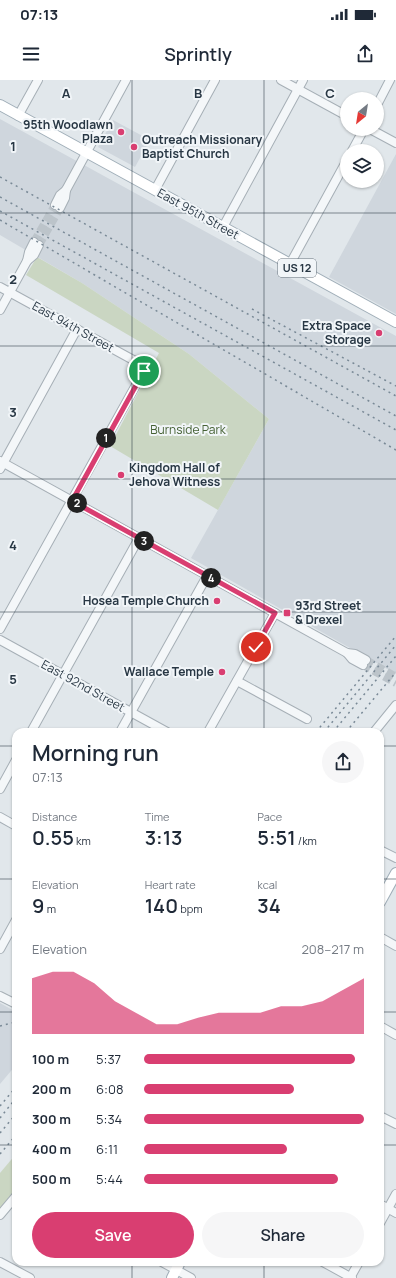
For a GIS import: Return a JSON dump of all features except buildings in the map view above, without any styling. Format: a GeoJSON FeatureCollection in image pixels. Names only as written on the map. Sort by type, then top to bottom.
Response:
{"type":"FeatureCollection","features":[{"type":"Feature","properties":{"kind":"main road","name":"East 95th Street"},"geometry":{"type":"LineString","coordinates":[[0,106],[396,322]]}},
{"type":"Feature","properties":{"kind":"main road"},"geometry":{"type":"LineString","coordinates":[[384,895],[396,873]]}},
{"type":"Feature","properties":{"kind":"street"},"geometry":{"type":"LineString","coordinates":[[18,116],[38,80]]}},
{"type":"Feature","properties":{"kind":"street"},"geometry":{"type":"LineString","coordinates":[[57,206],[65,198],[66,190],[126,80]]}},
{"type":"Feature","properties":{"kind":"street"},"geometry":{"type":"LineString","coordinates":[[155,190],[215,80]]}},
{"type":"Feature","properties":{"kind":"street"},"geometry":{"type":"LineString","coordinates":[[281,80],[340,112]]}},
{"type":"Feature","properties":{"kind":"street"},"geometry":{"type":"LineString","coordinates":[[223,227],[303,80]]}},
{"type":"Feature","properties":{"kind":"street"},"geometry":{"type":"LineString","coordinates":[[384,92],[390,80]]}},
{"type":"Feature","properties":{"kind":"street"},"geometry":{"type":"LineString","coordinates":[[383,136],[396,143]]}},
{"type":"Feature","properties":{"kind":"street"},"geometry":{"type":"LineString","coordinates":[[290,264],[340,173]]}},
{"type":"Feature","properties":{"kind":"street"},"geometry":{"type":"LineString","coordinates":[[0,310],[27,261],[29,252],[37,244]]}},
{"type":"Feature","properties":{"kind":"street","name":"East 94th Street"},"geometry":{"type":"LineString","coordinates":[[0,286],[146,367],[72,501]]}},
{"type":"Feature","properties":{"kind":"street"},"geometry":{"type":"LineString","coordinates":[[77,329],[1,464],[72,501],[275,613],[347,653],[352,659],[365,663]]}},
{"type":"Feature","properties":{"kind":"street"},"geometry":{"type":"LineString","coordinates":[[0,629],[72,501]]}},
{"type":"Feature","properties":{"kind":"street"},"geometry":{"type":"LineString","coordinates":[[33,728],[139,538]]}},
{"type":"Feature","properties":{"kind":"street"},"geometry":{"type":"LineString","coordinates":[[122,728],[207,576]]}},
{"type":"Feature","properties":{"kind":"street"},"geometry":{"type":"LineString","coordinates":[[210,728],[275,613]]}},
{"type":"Feature","properties":{"kind":"street","name":"East 92nd Street"},"geometry":{"type":"LineString","coordinates":[[0,640],[160,728]]}},
{"type":"Feature","properties":{"kind":"street"},"geometry":{"type":"LineString","coordinates":[[237,681],[307,719]]}},
{"type":"Feature","properties":{"kind":"street"},"geometry":{"type":"LineString","coordinates":[[377,728],[396,705]]}},
{"type":"Feature","properties":{"kind":"street"},"geometry":{"type":"LineString","coordinates":[[0,788],[12,767]]}},
{"type":"Feature","properties":{"kind":"street"},"geometry":{"type":"LineString","coordinates":[[0,817],[12,824]]}},
{"type":"Feature","properties":{"kind":"street"},"geometry":{"type":"LineString","coordinates":[[384,852],[396,858]]}},
{"type":"Feature","properties":{"kind":"street"},"geometry":{"type":"LineString","coordinates":[[0,949],[12,927]]}},
{"type":"Feature","properties":{"kind":"street"},"geometry":{"type":"LineString","coordinates":[[384,939],[396,946]]}},
{"type":"Feature","properties":{"kind":"street"},"geometry":{"type":"LineString","coordinates":[[0,996],[12,1002]]}},
{"type":"Feature","properties":{"kind":"street"},"geometry":{"type":"LineString","coordinates":[[384,1028],[396,1035]]}},
{"type":"Feature","properties":{"kind":"street"},"geometry":{"type":"LineString","coordinates":[[384,1118],[396,1124]]}},
{"type":"Feature","properties":{"kind":"street"},"geometry":{"type":"LineString","coordinates":[[384,1216],[396,1194]]}},
{"type":"Feature","properties":{"kind":"street"},"geometry":{"type":"LineString","coordinates":[[0,1215],[12,1201]]}},
{"type":"Feature","properties":{"kind":"street"},"geometry":{"type":"LineString","coordinates":[[384,1206],[396,1213]]}},
{"type":"Feature","properties":{"kind":"street"},"geometry":{"type":"LineString","coordinates":[[0,1262],[30,1278]]}},
{"type":"Feature","properties":{"kind":"street"},"geometry":{"type":"LineString","coordinates":[[331,1266],[351,1278],[357,1266]]}},
{"type":"Feature","properties":{"kind":"street"},"geometry":{"type":"LineString","coordinates":[[176,1270],[191,1278]]}},
{"type":"Feature","properties":{"kind":"shaded area"},"geometry":{"type":"Polygon","coordinates":[[[0,119],[396,336],[396,674],[191,558],[269,419],[189,354],[82,283],[0,235],[0,119]]]}},
{"type":"Feature","properties":{"kind":"shaded area","name":"95th Woodlawn Plaza"},"geometry":{"type":"Polygon","coordinates":[[[113,120],[150,140],[135,167],[98,147],[113,120]]]}},
{"type":"Feature","properties":{"kind":"shaded area"},"geometry":{"type":"Polygon","coordinates":[[[396,154],[396,314],[329,277],[377,188],[384,188],[384,176],[396,154]]]}},
{"type":"Feature","properties":{"kind":"shaded area"},"geometry":{"type":"Polygon","coordinates":[[[0,1003],[12,1010],[12,1070],[0,1084],[0,1003]]]}},
{"type":"Feature","properties":{"kind":"green space","name":"Burnside Park"},"geometry":{"type":"Polygon","coordinates":[[[37,257],[82,283],[189,354],[269,419],[218,510],[110,446],[159,353],[26,275],[37,257]]]}},
{"type":"Feature","properties":{"kind":"green space"},"geometry":{"type":"Polygon","coordinates":[[[12,1159],[12,1196],[0,1210],[0,1173],[12,1159]]]}},
{"type":"Feature","properties":{"kind":"tunnel"},"geometry":{"type":"LineString","coordinates":[[34,242],[55,205]]}},
{"type":"Feature","properties":{"kind":"tunnel"},"geometry":{"type":"LineString","coordinates":[[39,245],[60,208]]}},
{"type":"Feature","properties":{"kind":"tunnel"},"geometry":{"type":"LineString","coordinates":[[366,660],[396,677]]}},
{"type":"Feature","properties":{"kind":"tunnel"},"geometry":{"type":"LineString","coordinates":[[363,665],[396,683]]}},
{"type":"Feature","properties":{"kind":"railway"},"geometry":{"type":"LineString","coordinates":[[0,177],[396,396]]}},
{"type":"Feature","properties":{"kind":"railway"},"geometry":{"type":"LineString","coordinates":[[0,197],[396,416]]}},
{"type":"Feature","properties":{"kind":"railway"},"geometry":{"type":"LineString","coordinates":[[0,211],[396,430]]}},
{"type":"Feature","properties":{"kind":"railway"},"geometry":{"type":"LineString","coordinates":[[0,220],[396,450]]}},
{"type":"Feature","properties":{"kind":"railway"},"geometry":{"type":"LineString","coordinates":[[252,309],[396,386]]}},
{"type":"Feature","properties":{"kind":"railway"},"geometry":{"type":"LineString","coordinates":[[319,728],[396,636]]}},
{"type":"Feature","properties":{"kind":"railway"},"geometry":{"type":"LineString","coordinates":[[327,728],[396,645]]}},
{"type":"Feature","properties":{"kind":"railway"},"geometry":{"type":"LineString","coordinates":[[336,728],[396,656]]}},
{"type":"Feature","properties":{"kind":"railway"},"geometry":{"type":"LineString","coordinates":[[349,728],[396,672]]}},
{"type":"Feature","properties":{"kind":"railway"},"geometry":{"type":"LineString","coordinates":[[0,1026],[12,1023]]}},
{"type":"Feature","properties":{"kind":"railway"},"geometry":{"type":"LineString","coordinates":[[0,1106],[12,1092]]}},
{"type":"Feature","properties":{"kind":"railway"},"geometry":{"type":"LineString","coordinates":[[0,1118],[12,1103]]}},
{"type":"Feature","properties":{"kind":"railway"},"geometry":{"type":"LineString","coordinates":[[0,1133],[12,1119]]}},
{"type":"Feature","properties":{"kind":"railway"},"geometry":{"type":"LineString","coordinates":[[0,1154],[12,1140]]}},
{"type":"Feature","properties":{"kind":"place","name":"95th Woodlawn Plaza"},"geometry":{"type":"Point","coordinates":[121,132]}},
{"type":"Feature","properties":{"kind":"place","name":"Outreach Missionary Baptist Church"},"geometry":{"type":"Point","coordinates":[134,147]}},
{"type":"Feature","properties":{"kind":"place","name":"Extra Space Storage"},"geometry":{"type":"Point","coordinates":[379,333]}},
{"type":"Feature","properties":{"kind":"place","name":"Kingdom Hall of Jehova Witness"},"geometry":{"type":"Point","coordinates":[121,475]}},
{"type":"Feature","properties":{"kind":"place","name":"Hosea Temple Church"},"geometry":{"type":"Point","coordinates":[217,601]}},
{"type":"Feature","properties":{"kind":"place","name":"93rd Street & Drexel"},"geometry":{"type":"Point","coordinates":[287,613]}},
{"type":"Feature","properties":{"kind":"place","name":"Wallace Temple"},"geometry":{"type":"Point","coordinates":[222,672]}},
{"type":"Feature","properties":{"kind":"route"},"geometry":{"type":"LineString","coordinates":[[144,371],[72,501],[275,613],[256,647]]}}]}
